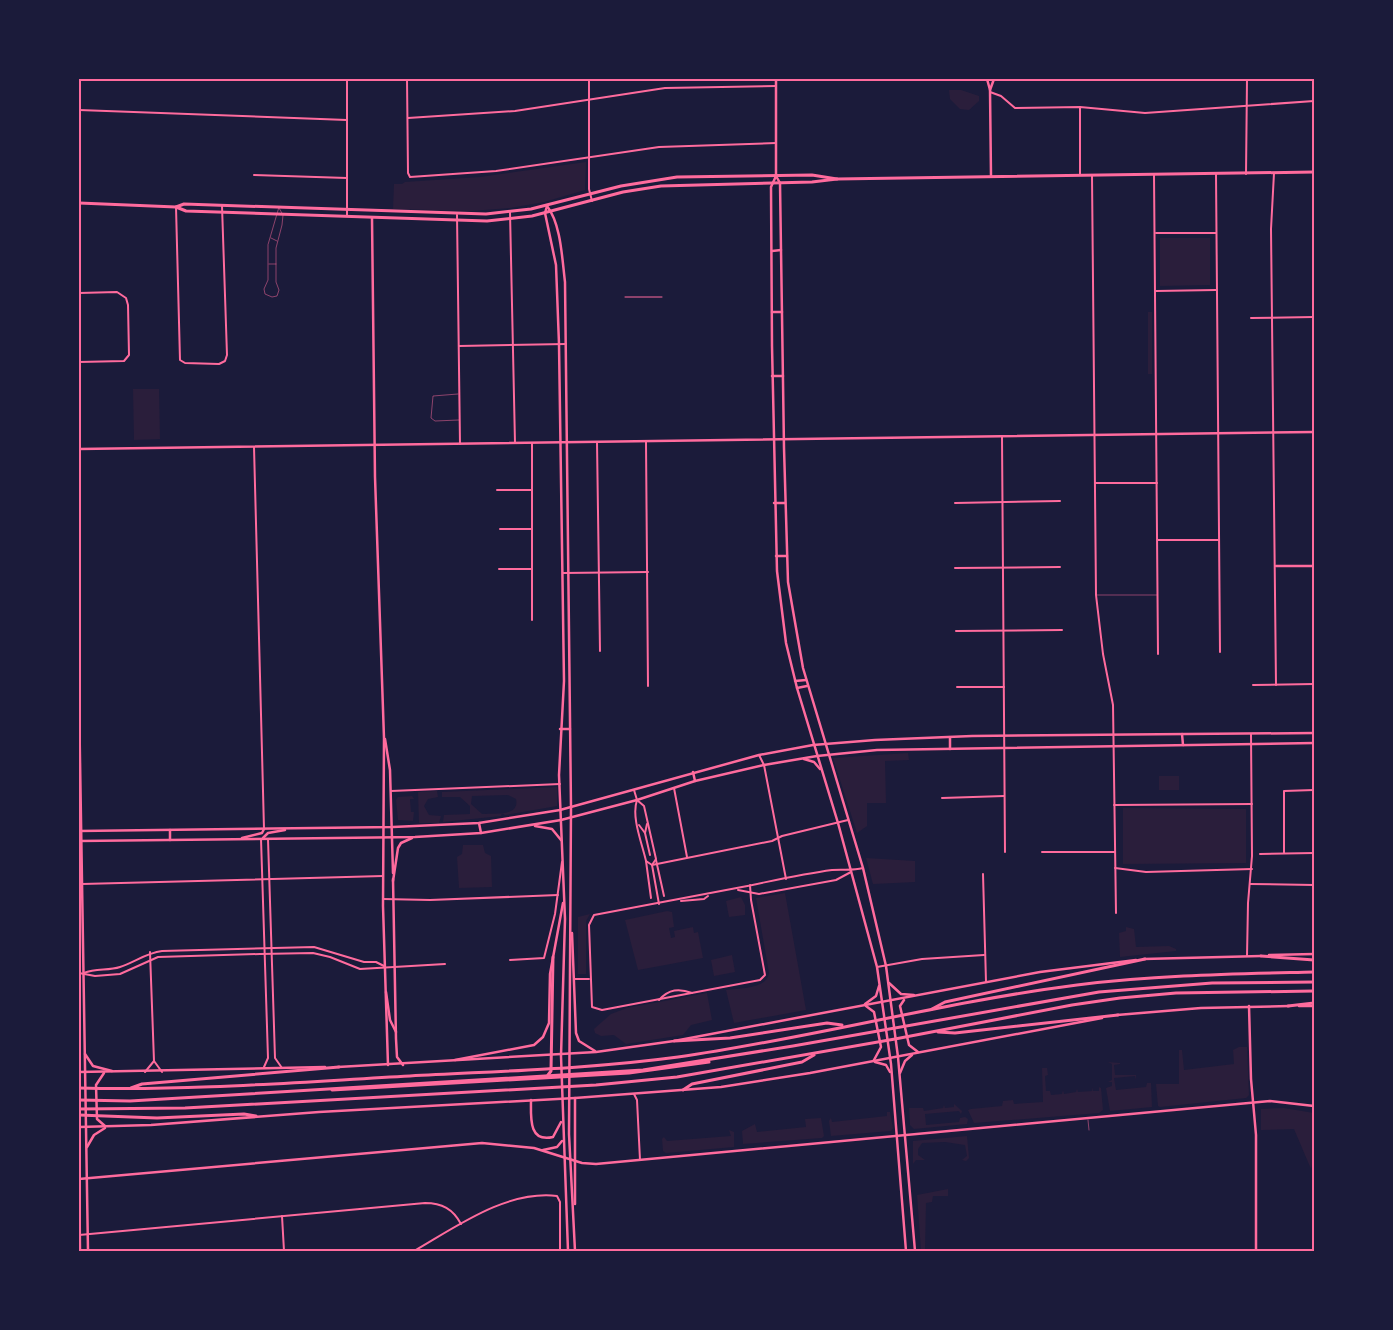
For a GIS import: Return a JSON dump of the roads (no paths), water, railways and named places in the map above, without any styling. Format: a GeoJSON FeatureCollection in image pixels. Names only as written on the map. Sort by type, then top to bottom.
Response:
{"type":"FeatureCollection","features":[{"type":"Feature","properties":{"kind":"main road"},"geometry":{"type":"LineString","coordinates":[[776,79],[776,176],[780,183],[786,556],[793,612],[807,686],[863,868],[886,966],[898,1056],[915,1251]]}},
{"type":"Feature","properties":{"kind":"main road"},"geometry":{"type":"LineString","coordinates":[[986,79],[990,91]]}},
{"type":"Feature","properties":{"kind":"main road"},"geometry":{"type":"LineString","coordinates":[[991,177],[990,91],[994,79]]}},
{"type":"Feature","properties":{"kind":"main road"},"geometry":{"type":"LineString","coordinates":[[176,207],[184,204],[222,205],[457,215],[510,212],[547,206],[590,194],[660,179],[694,176],[812,175],[837,178],[1314,172]]}},
{"type":"Feature","properties":{"kind":"main road"},"geometry":{"type":"LineString","coordinates":[[776,176],[771,183],[774,440],[773,556],[786,643],[795,681],[852,871],[880,984],[890,1058],[906,1251]]}},
{"type":"Feature","properties":{"kind":"main road"},"geometry":{"type":"LineString","coordinates":[[79,203],[176,207],[186,211],[457,222],[510,218],[552,212],[592,200],[661,186],[833,181],[837,178]]}},
{"type":"Feature","properties":{"kind":"main road"},"geometry":{"type":"LineString","coordinates":[[660,179],[661,186]]}},
{"type":"Feature","properties":{"kind":"main road"},"geometry":{"type":"LineString","coordinates":[[547,206],[552,212],[560,246],[565,296],[570,681],[570,872],[577,1038],[596,1052]]}},
{"type":"Feature","properties":{"kind":"main road"},"geometry":{"type":"LineString","coordinates":[[547,206],[544,213],[554,250],[559,344],[564,681],[560,729],[560,810],[565,896],[561,1078],[562,1140],[567,1198],[568,1251]]}},
{"type":"Feature","properties":{"kind":"main road"},"geometry":{"type":"LineString","coordinates":[[372,218],[385,212]]}},
{"type":"Feature","properties":{"kind":"main road"},"geometry":{"type":"LineString","coordinates":[[412,220],[413,213]]}},
{"type":"Feature","properties":{"kind":"main road"},"geometry":{"type":"LineString","coordinates":[[372,218],[374,445],[384,738],[385,828],[383,899],[388,1065]]}},
{"type":"Feature","properties":{"kind":"main road"},"geometry":{"type":"LineString","coordinates":[[772,251],[781,250]]}},
{"type":"Feature","properties":{"kind":"main road"},"geometry":{"type":"LineString","coordinates":[[557,296],[565,296]]}},
{"type":"Feature","properties":{"kind":"main road"},"geometry":{"type":"LineString","coordinates":[[772,312],[782,312]]}},
{"type":"Feature","properties":{"kind":"main road"},"geometry":{"type":"LineString","coordinates":[[772,376],[782,376]]}},
{"type":"Feature","properties":{"kind":"main road"},"geometry":{"type":"LineString","coordinates":[[559,384],[567,384]]}},
{"type":"Feature","properties":{"kind":"main road"},"geometry":{"type":"LineString","coordinates":[[79,449],[1314,432]]}},
{"type":"Feature","properties":{"kind":"main road"},"geometry":{"type":"LineString","coordinates":[[774,503],[785,503]]}},
{"type":"Feature","properties":{"kind":"main road"},"geometry":{"type":"LineString","coordinates":[[561,506],[568,506]]}},
{"type":"Feature","properties":{"kind":"main road"},"geometry":{"type":"LineString","coordinates":[[773,556],[786,556]]}},
{"type":"Feature","properties":{"kind":"main road"},"geometry":{"type":"LineString","coordinates":[[1276,566],[1314,566]]}},
{"type":"Feature","properties":{"kind":"main road"},"geometry":{"type":"LineString","coordinates":[[563,626],[569,626]]}},
{"type":"Feature","properties":{"kind":"main road"},"geometry":{"type":"LineString","coordinates":[[795,681],[806,680]]}},
{"type":"Feature","properties":{"kind":"main road"},"geometry":{"type":"LineString","coordinates":[[564,681],[570,681]]}},
{"type":"Feature","properties":{"kind":"main road"},"geometry":{"type":"LineString","coordinates":[[797,688],[807,686]]}},
{"type":"Feature","properties":{"kind":"main road"},"geometry":{"type":"LineString","coordinates":[[79,696],[82,884],[80,912],[88,1251]]}},
{"type":"Feature","properties":{"kind":"main road"},"geometry":{"type":"LineString","coordinates":[[560,729],[570,729]]}},
{"type":"Feature","properties":{"kind":"main road"},"geometry":{"type":"LineString","coordinates":[[1182,734],[1182,745]]}},
{"type":"Feature","properties":{"kind":"main road"},"geometry":{"type":"LineString","coordinates":[[80,831],[385,828],[479,823],[560,810],[758,755],[824,744],[950,737],[1314,734]]}},
{"type":"Feature","properties":{"kind":"main road"},"geometry":{"type":"LineString","coordinates":[[950,737],[950,749]]}},
{"type":"Feature","properties":{"kind":"main road"},"geometry":{"type":"LineString","coordinates":[[384,738],[390,770],[394,837],[393,900],[397,1057],[403,1064]]}},
{"type":"Feature","properties":{"kind":"main road"},"geometry":{"type":"LineString","coordinates":[[80,841],[384,838],[481,833],[561,820],[637,800],[695,781],[764,765],[817,756],[877,750],[1004,746],[1314,743]]}},
{"type":"Feature","properties":{"kind":"main road"},"geometry":{"type":"LineString","coordinates":[[800,759],[814,762],[822,771]]}},
{"type":"Feature","properties":{"kind":"main road"},"geometry":{"type":"LineString","coordinates":[[384,771],[390,770]]}},
{"type":"Feature","properties":{"kind":"main road"},"geometry":{"type":"LineString","coordinates":[[693,772],[695,781]]}},
{"type":"Feature","properties":{"kind":"main road"},"geometry":{"type":"LineString","coordinates":[[479,823],[481,833]]}},
{"type":"Feature","properties":{"kind":"main road"},"geometry":{"type":"LineString","coordinates":[[531,825],[552,828],[561,840]]}},
{"type":"Feature","properties":{"kind":"main road"},"geometry":{"type":"LineString","coordinates":[[261,839],[268,833],[289,828]]}},
{"type":"Feature","properties":{"kind":"main road"},"geometry":{"type":"LineString","coordinates":[[239,839],[262,833],[264,829]]}},
{"type":"Feature","properties":{"kind":"main road"},"geometry":{"type":"LineString","coordinates":[[170,830],[170,840]]}},
{"type":"Feature","properties":{"kind":"main road"},"geometry":{"type":"LineString","coordinates":[[393,881],[398,848],[401,843],[415,837]]}},
{"type":"Feature","properties":{"kind":"main road"},"geometry":{"type":"LineString","coordinates":[[564,872],[570,872]]}},
{"type":"Feature","properties":{"kind":"main road"},"geometry":{"type":"LineString","coordinates":[[446,1062],[502,1049],[534,1045],[543,1037],[549,1023],[552,957],[565,896]]}},
{"type":"Feature","properties":{"kind":"main road"},"geometry":{"type":"LineString","coordinates":[[572,929],[569,1005],[569,1120],[570,1159],[575,1213]]}},
{"type":"Feature","properties":{"kind":"main road"},"geometry":{"type":"LineString","coordinates":[[79,1072],[162,1072],[339,1067],[596,1052],[674,1041],[1080,966],[1145,959],[1314,954]]}},
{"type":"Feature","properties":{"kind":"main road"},"geometry":{"type":"LineString","coordinates":[[1261,956],[1314,960]]}},
{"type":"Feature","properties":{"kind":"main road"},"geometry":{"type":"LineString","coordinates":[[540,1079],[551,1071],[552,957]]}},
{"type":"Feature","properties":{"kind":"main road"},"geometry":{"type":"LineString","coordinates":[[928,1010],[945,1002],[1145,959]]}},
{"type":"Feature","properties":{"kind":"main road"},"geometry":{"type":"LineString","coordinates":[[79,1088],[188,1088],[603,1065],[676,1057],[751,1045],[928,1010],[1073,986],[1144,977],[1314,972]]}},
{"type":"Feature","properties":{"kind":"main road"},"geometry":{"type":"LineString","coordinates":[[268,1093],[643,1070],[864,1034],[1034,1002],[1137,988],[1212,983],[1314,982]]}},
{"type":"Feature","properties":{"kind":"main road"},"geometry":{"type":"LineString","coordinates":[[889,983],[901,994],[916,995]]}},
{"type":"Feature","properties":{"kind":"main road"},"geometry":{"type":"LineString","coordinates":[[863,1005],[876,996],[880,984]]}},
{"type":"Feature","properties":{"kind":"main road"},"geometry":{"type":"LineString","coordinates":[[385,988],[392,1027],[396,1032]]}},
{"type":"Feature","properties":{"kind":"main road"},"geometry":{"type":"LineString","coordinates":[[79,1109],[185,1108],[587,1086],[677,1077],[1072,1005],[1120,998],[1176,993],[1314,991]]}},
{"type":"Feature","properties":{"kind":"main road"},"geometry":{"type":"LineString","coordinates":[[905,999],[900,1006],[909,1045],[919,1052]]}},
{"type":"Feature","properties":{"kind":"main road"},"geometry":{"type":"LineString","coordinates":[[863,1005],[874,1012],[881,1047],[873,1061]]}},
{"type":"Feature","properties":{"kind":"main road"},"geometry":{"type":"LineString","coordinates":[[932,1031],[955,1033],[1118,1015],[1249,1006],[1314,1005]]}},
{"type":"Feature","properties":{"kind":"main road"},"geometry":{"type":"LineString","coordinates":[[1249,1006],[1251,1079],[1254,1103],[1256,1251]]}},
{"type":"Feature","properties":{"kind":"main road"},"geometry":{"type":"LineString","coordinates":[[79,1127],[106,1127],[683,1090],[771,1079],[1118,1015]]}},
{"type":"Feature","properties":{"kind":"main road"},"geometry":{"type":"LineString","coordinates":[[674,1041],[730,1038],[827,1023],[848,1025]]}},
{"type":"Feature","properties":{"kind":"main road"},"geometry":{"type":"LineString","coordinates":[[79,1100],[110,1101],[629,1073],[678,1068],[793,1046]]}},
{"type":"Feature","properties":{"kind":"main road"},"geometry":{"type":"LineString","coordinates":[[84,1053],[96,1067],[116,1072]]}},
{"type":"Feature","properties":{"kind":"main road"},"geometry":{"type":"LineString","coordinates":[[683,1090],[692,1084],[802,1062],[816,1053]]}},
{"type":"Feature","properties":{"kind":"main road"},"geometry":{"type":"LineString","coordinates":[[899,1074],[905,1061],[914,1053]]}},
{"type":"Feature","properties":{"kind":"main road"},"geometry":{"type":"LineString","coordinates":[[873,1061],[886,1066],[891,1074]]}},
{"type":"Feature","properties":{"kind":"main road"},"geometry":{"type":"LineString","coordinates":[[128,1089],[142,1084],[339,1067]]}},
{"type":"Feature","properties":{"kind":"main road"},"geometry":{"type":"LineString","coordinates":[[105,1072],[96,1085],[97,1119],[106,1127]]}},
{"type":"Feature","properties":{"kind":"main road"},"geometry":{"type":"LineString","coordinates":[[575,1098],[575,1251]]}},
{"type":"Feature","properties":{"kind":"main road"},"geometry":{"type":"LineString","coordinates":[[531,1100],[532,1126],[540,1137],[548,1138],[555,1136],[562,1119]]}},
{"type":"Feature","properties":{"kind":"main road"},"geometry":{"type":"LineString","coordinates":[[79,1179],[474,1144],[515,1145],[575,1161],[596,1164],[1254,1103],[1288,1102],[1314,1106]]}},
{"type":"Feature","properties":{"kind":"main road"},"geometry":{"type":"LineString","coordinates":[[79,1115],[110,1117],[256,1116]]}},
{"type":"Feature","properties":{"kind":"main road"},"geometry":{"type":"LineString","coordinates":[[86,1149],[94,1135],[106,1127]]}},
{"type":"Feature","properties":{"kind":"main road"},"geometry":{"type":"LineString","coordinates":[[542,1151],[557,1147],[562,1140]]}},
{"type":"Feature","properties":{"kind":"main road"},"geometry":{"type":"LineString","coordinates":[[79,1149],[80,1251]]}},
{"type":"Feature","properties":{"kind":"main road"},"geometry":{"type":"LineString","coordinates":[[902,1196],[910,1194]]}},
{"type":"Feature","properties":{"kind":"street"},"geometry":{"type":"LineString","coordinates":[[346,217],[347,79]]}},
{"type":"Feature","properties":{"kind":"street"},"geometry":{"type":"LineString","coordinates":[[407,79],[408,173],[410,177],[496,171],[659,147],[776,143]]}},
{"type":"Feature","properties":{"kind":"street"},"geometry":{"type":"LineString","coordinates":[[589,79],[589,157],[590,194],[592,200]]}},
{"type":"Feature","properties":{"kind":"street"},"geometry":{"type":"LineString","coordinates":[[1246,79],[1246,174]]}},
{"type":"Feature","properties":{"kind":"street"},"geometry":{"type":"LineString","coordinates":[[407,118],[515,111],[589,98],[665,88],[776,86]]}},
{"type":"Feature","properties":{"kind":"street"},"geometry":{"type":"LineString","coordinates":[[990,91],[1001,96],[1015,108],[1080,107],[1134,113],[1166,113],[1246,105],[1314,101]]}},
{"type":"Feature","properties":{"kind":"street"},"geometry":{"type":"LineString","coordinates":[[1080,107],[1080,176]]}},
{"type":"Feature","properties":{"kind":"street"},"geometry":{"type":"LineString","coordinates":[[79,110],[347,120]]}},
{"type":"Feature","properties":{"kind":"street"},"geometry":{"type":"LineString","coordinates":[[1274,173],[1271,229],[1276,685]]}},
{"type":"Feature","properties":{"kind":"street"},"geometry":{"type":"LineString","coordinates":[[1216,174],[1220,652]]}},
{"type":"Feature","properties":{"kind":"street"},"geometry":{"type":"LineString","coordinates":[[254,175],[347,178]]}},
{"type":"Feature","properties":{"kind":"street"},"geometry":{"type":"LineString","coordinates":[[1154,175],[1156,233],[1158,654]]}},
{"type":"Feature","properties":{"kind":"street"},"geometry":{"type":"LineString","coordinates":[[1092,176],[1096,595],[1103,654],[1113,705],[1116,912]]}},
{"type":"Feature","properties":{"kind":"street"},"geometry":{"type":"LineString","coordinates":[[176,207],[180,360],[185,363],[219,364],[225,360],[226,355],[222,205]]}},
{"type":"Feature","properties":{"kind":"street"},"geometry":{"type":"LineString","coordinates":[[510,212],[515,443]]}},
{"type":"Feature","properties":{"kind":"street"},"geometry":{"type":"LineString","coordinates":[[457,215],[460,444]]}},
{"type":"Feature","properties":{"kind":"street"},"geometry":{"type":"LineString","coordinates":[[1156,233],[1216,232]]}},
{"type":"Feature","properties":{"kind":"street"},"geometry":{"type":"LineString","coordinates":[[1156,291],[1217,290]]}},
{"type":"Feature","properties":{"kind":"street"},"geometry":{"type":"LineString","coordinates":[[79,293],[117,292],[124,296],[128,305],[129,336],[129,355],[125,360],[79,362]]}},
{"type":"Feature","properties":{"kind":"street"},"geometry":{"type":"LineString","coordinates":[[625,297],[662,296]]}},
{"type":"Feature","properties":{"kind":"street"},"geometry":{"type":"LineString","coordinates":[[1251,318],[1314,317]]}},
{"type":"Feature","properties":{"kind":"street"},"geometry":{"type":"LineString","coordinates":[[459,346],[566,344]]}},
{"type":"Feature","properties":{"kind":"street"},"geometry":{"type":"LineString","coordinates":[[1002,437],[1005,852]]}},
{"type":"Feature","properties":{"kind":"street"},"geometry":{"type":"LineString","coordinates":[[598,442],[600,651]]}},
{"type":"Feature","properties":{"kind":"street"},"geometry":{"type":"LineString","coordinates":[[646,442],[648,686]]}},
{"type":"Feature","properties":{"kind":"street"},"geometry":{"type":"LineString","coordinates":[[532,443],[532,620]]}},
{"type":"Feature","properties":{"kind":"street"},"geometry":{"type":"LineString","coordinates":[[254,446],[264,829]]}},
{"type":"Feature","properties":{"kind":"street"},"geometry":{"type":"LineString","coordinates":[[1096,483],[1157,483]]}},
{"type":"Feature","properties":{"kind":"street"},"geometry":{"type":"LineString","coordinates":[[497,490],[532,490]]}},
{"type":"Feature","properties":{"kind":"street"},"geometry":{"type":"LineString","coordinates":[[955,503],[1060,501]]}},
{"type":"Feature","properties":{"kind":"street"},"geometry":{"type":"LineString","coordinates":[[500,529],[532,529]]}},
{"type":"Feature","properties":{"kind":"street"},"geometry":{"type":"LineString","coordinates":[[1158,540],[1219,540]]}},
{"type":"Feature","properties":{"kind":"street"},"geometry":{"type":"LineString","coordinates":[[955,568],[1060,566]]}},
{"type":"Feature","properties":{"kind":"street"},"geometry":{"type":"LineString","coordinates":[[499,569],[532,569]]}},
{"type":"Feature","properties":{"kind":"street"},"geometry":{"type":"LineString","coordinates":[[562,573],[648,572]]}},
{"type":"Feature","properties":{"kind":"street"},"geometry":{"type":"LineString","coordinates":[[956,631],[1062,630]]}},
{"type":"Feature","properties":{"kind":"street"},"geometry":{"type":"LineString","coordinates":[[1253,685],[1314,684]]}},
{"type":"Feature","properties":{"kind":"street"},"geometry":{"type":"LineString","coordinates":[[957,687],[1004,686]]}},
{"type":"Feature","properties":{"kind":"street"},"geometry":{"type":"LineString","coordinates":[[1247,956],[1252,869],[1252,734]]}},
{"type":"Feature","properties":{"kind":"street"},"geometry":{"type":"LineString","coordinates":[[758,755],[764,765],[786,879]]}},
{"type":"Feature","properties":{"kind":"street"},"geometry":{"type":"LineString","coordinates":[[391,791],[560,784]]}},
{"type":"Feature","properties":{"kind":"street"},"geometry":{"type":"LineString","coordinates":[[674,787],[687,857]]}},
{"type":"Feature","properties":{"kind":"street"},"geometry":{"type":"LineString","coordinates":[[634,790],[637,800],[644,806],[664,896]]}},
{"type":"Feature","properties":{"kind":"street"},"geometry":{"type":"LineString","coordinates":[[1284,853],[1284,791],[1314,790]]}},
{"type":"Feature","properties":{"kind":"street"},"geometry":{"type":"LineString","coordinates":[[942,798],[1005,796]]}},
{"type":"Feature","properties":{"kind":"street"},"geometry":{"type":"LineString","coordinates":[[637,800],[634,807],[652,898]]}},
{"type":"Feature","properties":{"kind":"street"},"geometry":{"type":"LineString","coordinates":[[1114,805],[1252,804]]}},
{"type":"Feature","properties":{"kind":"street"},"geometry":{"type":"LineString","coordinates":[[646,861],[652,865],[658,864],[777,839],[848,820]]}},
{"type":"Feature","properties":{"kind":"street"},"geometry":{"type":"LineString","coordinates":[[647,821],[646,833],[650,855]]}},
{"type":"Feature","properties":{"kind":"street"},"geometry":{"type":"LineString","coordinates":[[638,823],[646,833]]}},
{"type":"Feature","properties":{"kind":"street"},"geometry":{"type":"LineString","coordinates":[[261,839],[268,1058],[267,1064],[262,1069]]}},
{"type":"Feature","properties":{"kind":"street"},"geometry":{"type":"LineString","coordinates":[[268,839],[275,1058],[282,1068]]}},
{"type":"Feature","properties":{"kind":"street"},"geometry":{"type":"LineString","coordinates":[[1042,852],[1115,852]]}},
{"type":"Feature","properties":{"kind":"street"},"geometry":{"type":"LineString","coordinates":[[1260,854],[1314,853]]}},
{"type":"Feature","properties":{"kind":"street"},"geometry":{"type":"LineString","coordinates":[[510,960],[544,958],[558,895],[562,855]]}},
{"type":"Feature","properties":{"kind":"street"},"geometry":{"type":"LineString","coordinates":[[656,859],[652,865],[659,904]]}},
{"type":"Feature","properties":{"kind":"street"},"geometry":{"type":"LineString","coordinates":[[735,890],[759,894],[836,880],[848,875],[852,871],[863,868]]}},
{"type":"Feature","properties":{"kind":"street"},"geometry":{"type":"LineString","coordinates":[[1115,868],[1146,872],[1252,869]]}},
{"type":"Feature","properties":{"kind":"street"},"geometry":{"type":"LineString","coordinates":[[750,885],[764,975],[760,980],[659,1000],[596,1010],[592,1007],[589,979],[590,919],[594,915],[679,901],[687,902],[704,899],[710,895],[750,885],[833,870],[846,869],[852,871]]}},
{"type":"Feature","properties":{"kind":"street"},"geometry":{"type":"LineString","coordinates":[[983,874],[986,982]]}},
{"type":"Feature","properties":{"kind":"street"},"geometry":{"type":"LineString","coordinates":[[82,884],[383,876]]}},
{"type":"Feature","properties":{"kind":"street"},"geometry":{"type":"LineString","coordinates":[[1250,884],[1314,884]]}},
{"type":"Feature","properties":{"kind":"street"},"geometry":{"type":"LineString","coordinates":[[383,899],[558,895]]}},
{"type":"Feature","properties":{"kind":"street"},"geometry":{"type":"LineString","coordinates":[[81,973],[120,967],[150,952],[264,947],[314,947],[364,962],[376,962],[384,966]]}},
{"type":"Feature","properties":{"kind":"street"},"geometry":{"type":"LineString","coordinates":[[150,952],[153,988],[154,1061],[162,1072]]}},
{"type":"Feature","properties":{"kind":"street"},"geometry":{"type":"LineString","coordinates":[[81,973],[95,976],[120,974],[158,957],[264,954],[314,953],[360,969],[384,966],[446,964]]}},
{"type":"Feature","properties":{"kind":"street"},"geometry":{"type":"LineString","coordinates":[[876,967],[922,959],[984,955]]}},
{"type":"Feature","properties":{"kind":"street"},"geometry":{"type":"LineString","coordinates":[[575,979],[589,979]]}},
{"type":"Feature","properties":{"kind":"street"},"geometry":{"type":"LineString","coordinates":[[659,1000],[666,992],[681,989],[694,993]]}},
{"type":"Feature","properties":{"kind":"street"},"geometry":{"type":"LineString","coordinates":[[267,1024],[274,1023]]}},
{"type":"Feature","properties":{"kind":"street"},"geometry":{"type":"LineString","coordinates":[[387,1039],[396,1039]]}},
{"type":"Feature","properties":{"kind":"street"},"geometry":{"type":"LineString","coordinates":[[145,1072],[154,1061]]}},
{"type":"Feature","properties":{"kind":"street"},"geometry":{"type":"LineString","coordinates":[[634,1094],[637,1100],[640,1160]]}},
{"type":"Feature","properties":{"kind":"street"},"geometry":{"type":"LineString","coordinates":[[414,1251],[477,1215],[506,1204],[544,1196],[557,1196],[560,1202],[560,1251]]}},
{"type":"Feature","properties":{"kind":"street"},"geometry":{"type":"LineString","coordinates":[[79,1235],[430,1203],[449,1209],[461,1224]]}},
{"type":"Feature","properties":{"kind":"street"},"geometry":{"type":"LineString","coordinates":[[282,1216],[284,1251]]}},
{"type":"Feature","properties":{"kind":"lane"},"geometry":{"type":"LineString","coordinates":[[279,208],[282,215],[282,231],[277,241],[276,282],[280,290],[277,296],[272,297],[264,292],[268,280],[267,264],[270,238],[275,214],[279,208]]}},
{"type":"Feature","properties":{"kind":"lane"},"geometry":{"type":"LineString","coordinates":[[270,238],[277,241]]}},
{"type":"Feature","properties":{"kind":"lane"},"geometry":{"type":"LineString","coordinates":[[267,264],[276,264]]}},
{"type":"Feature","properties":{"kind":"lane"},"geometry":{"type":"LineString","coordinates":[[460,394],[435,395],[431,399],[433,420],[460,420]]}},
{"type":"Feature","properties":{"kind":"lane"},"geometry":{"type":"LineString","coordinates":[[1096,595],[1158,595]]}},
{"type":"Feature","properties":{"kind":"lane"},"geometry":{"type":"LineString","coordinates":[[1088,1119],[1089,1130]]}}]}
